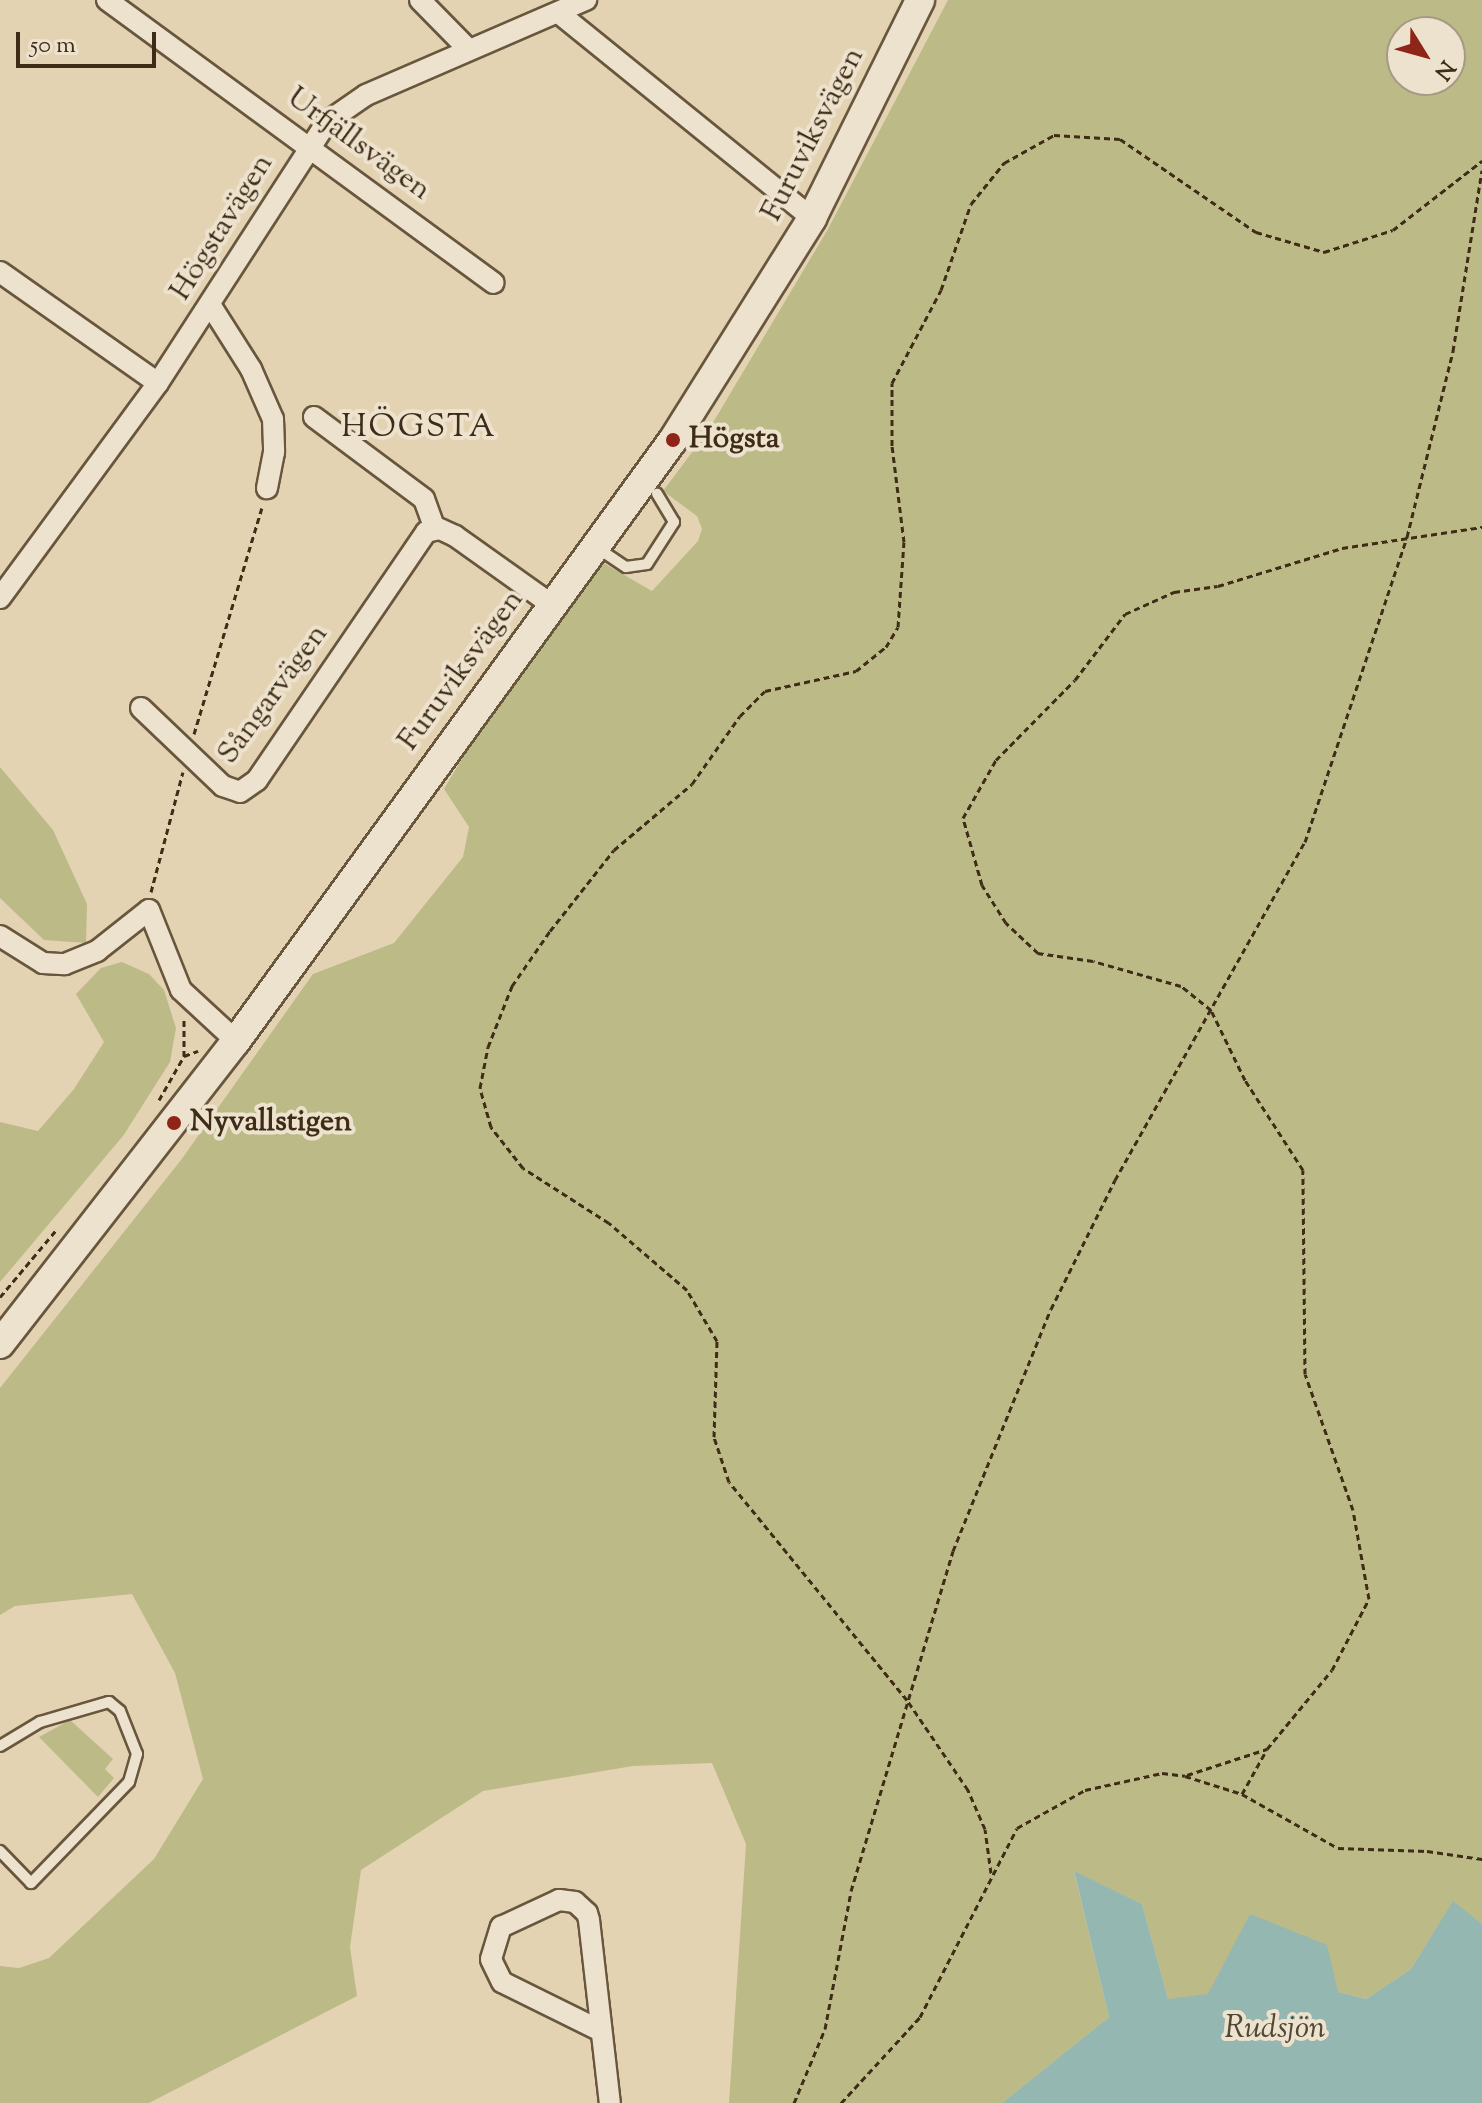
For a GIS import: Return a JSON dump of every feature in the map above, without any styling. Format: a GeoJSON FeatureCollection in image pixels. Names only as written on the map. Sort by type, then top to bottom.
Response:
{"type":"FeatureCollection","features":[{"type":"Feature","properties":{"kind":"main road","name":"Furuviksvägen"},"geometry":{"type":"LineString","coordinates":[[0,1344],[236,1041],[725,362],[812,218],[920,0]]}},
{"type":"Feature","properties":{"kind":"street","name":"Urfjällsvägen"},"geometry":{"type":"LineString","coordinates":[[107,0],[494,283]]}},
{"type":"Feature","properties":{"kind":"street"},"geometry":{"type":"LineString","coordinates":[[420,0],[467,48]]}},
{"type":"Feature","properties":{"kind":"street","name":"Högstavägen"},"geometry":{"type":"LineString","coordinates":[[0,598],[211,306],[309,146],[353,102],[467,48],[560,14],[586,0]]}},
{"type":"Feature","properties":{"kind":"street"},"geometry":{"type":"LineString","coordinates":[[560,14],[812,218]]}},
{"type":"Feature","properties":{"kind":"street"},"geometry":{"type":"LineString","coordinates":[[0,272],[158,383]]}},
{"type":"Feature","properties":{"kind":"street"},"geometry":{"type":"LineString","coordinates":[[211,306],[251,369],[273,419],[274,452],[267,488]]}},
{"type":"Feature","properties":{"kind":"street"},"geometry":{"type":"LineString","coordinates":[[314,417],[424,499],[435,529],[455,536],[552,605]]}},
{"type":"Feature","properties":{"kind":"street","name":"Sångarvägen"},"geometry":{"type":"LineString","coordinates":[[141,708],[229,789],[240,792],[253,784],[415,544],[435,529]]}},
{"type":"Feature","properties":{"kind":"street"},"geometry":{"type":"LineString","coordinates":[[0,936],[43,963],[65,964],[97,951],[149,910],[181,990],[236,1041]]}},
{"type":"Feature","properties":{"kind":"street"},"geometry":{"type":"LineString","coordinates":[[601,2031],[502,1982],[491,1959],[501,1927],[559,1900],[581,1905],[589,1920],[610,2103]]}},
{"type":"Feature","properties":{"kind":"lane"},"geometry":{"type":"LineString","coordinates":[[595,546],[626,567],[647,564],[674,522],[657,494]]}},
{"type":"Feature","properties":{"kind":"lane"},"geometry":{"type":"LineString","coordinates":[[0,1746],[40,1722],[109,1702],[120,1711],[137,1754],[129,1782],[31,1883],[0,1851]]}},
{"type":"Feature","properties":{"kind":"path"},"geometry":{"type":"LineString","coordinates":[[991,1873],[985,1829],[968,1790],[907,1700],[729,1482],[714,1437],[717,1341],[687,1290],[609,1223],[523,1168],[491,1127],[480,1088],[488,1047],[512,986],[550,931],[614,850],[692,784],[740,716],[765,691],[856,671],[886,647],[898,627],[904,542],[892,446],[892,383],[941,290],[971,204],[1004,163],[1054,135],[1120,139],[1256,232],[1324,252],[1393,230],[1482,161]]}},
{"type":"Feature","properties":{"kind":"path"},"geometry":{"type":"LineString","coordinates":[[794,2103],[825,2029],[851,1891],[953,1551],[1051,1309],[1115,1180],[1305,842],[1407,537],[1453,351],[1482,170]]}},
{"type":"Feature","properties":{"kind":"path"},"geometry":{"type":"LineString","coordinates":[[149,910],[152,878],[267,488]]}},
{"type":"Feature","properties":{"kind":"path"},"geometry":{"type":"LineString","coordinates":[[1242,1794],[1267,1749],[1332,1670],[1369,1599],[1353,1510],[1305,1374],[1303,1170],[1245,1080],[1211,1010],[1181,986],[1093,961],[1038,953],[1006,923],[982,885],[963,818],[996,760],[1075,680],[1125,614],[1174,592],[1218,586],[1342,548],[1482,527]]}},
{"type":"Feature","properties":{"kind":"path"},"geometry":{"type":"LineString","coordinates":[[155,1106],[184,1056],[181,990]]}},
{"type":"Feature","properties":{"kind":"path"},"geometry":{"type":"LineString","coordinates":[[0,1297],[60,1226]]}},
{"type":"Feature","properties":{"kind":"path"},"geometry":{"type":"LineString","coordinates":[[1185,1776],[1267,1749]]}},
{"type":"Feature","properties":{"kind":"path"},"geometry":{"type":"LineString","coordinates":[[841,2103],[920,2017],[991,1873],[1017,1828],[1085,1790],[1162,1773],[1185,1776],[1242,1794],[1338,1848],[1427,1851],[1482,1859]]}},
{"type":"Feature","properties":{"kind":"shaded area"},"geometry":{"type":"Polygon","coordinates":[[[948,0],[1482,0],[1482,1924],[1453,1902],[1411,1969],[1366,1999],[1338,1992],[1168,1999],[1142,1904],[1074,1872],[1109,2017],[1002,2103],[729,2103],[746,1844],[712,1763],[633,1766],[483,1791],[361,1870],[350,1947],[357,1996],[149,2103],[0,2103],[0,1966],[19,1968],[49,1958],[154,1859],[203,1779],[175,1673],[132,1594],[15,1606],[0,1615],[0,1388],[181,1160],[313,974],[394,943],[463,857],[469,827],[444,789],[488,715],[600,561],[652,591],[698,541],[702,529],[697,516],[663,491],[708,431],[828,229],[948,0]]]}},
{"type":"Feature","properties":{"kind":"shaded area"},"geometry":{"type":"Polygon","coordinates":[[[0,767],[53,830],[87,904],[86,943],[44,940],[0,898],[0,767]]]}},
{"type":"Feature","properties":{"kind":"shaded area"},"geometry":{"type":"Polygon","coordinates":[[[122,962],[149,974],[164,990],[176,1028],[170,1062],[123,1136],[0,1282],[0,1122],[38,1131],[74,1089],[104,1042],[76,994],[101,968],[122,962]]]}},
{"type":"Feature","properties":{"kind":"shaded area"},"geometry":{"type":"Polygon","coordinates":[[[70,1720],[113,1759],[105,1769],[114,1778],[98,1797],[39,1737],[70,1720]]]}},
{"type":"Feature","properties":{"kind":"water","name":"Rudsjön"},"geometry":{"type":"Polygon","coordinates":[[[1074,1871],[1142,1904],[1168,1999],[1208,1994],[1250,1914],[1327,1945],[1338,1992],[1366,1999],[1411,1969],[1453,1901],[1482,1924],[1482,2103],[1002,2103],[1109,2017],[1074,1871]]]}},
{"type":"Feature","properties":{"kind":"place","name":"Högsta"},"geometry":{"type":"Point","coordinates":[673,440]}},
{"type":"Feature","properties":{"kind":"place","name":"Nyvallstigen"},"geometry":{"type":"Point","coordinates":[174,1123]}},
{"type":"Feature","properties":{"kind":"district","name":"HÖGSTA"},"geometry":{"type":"Point","coordinates":[419,428]}}]}
